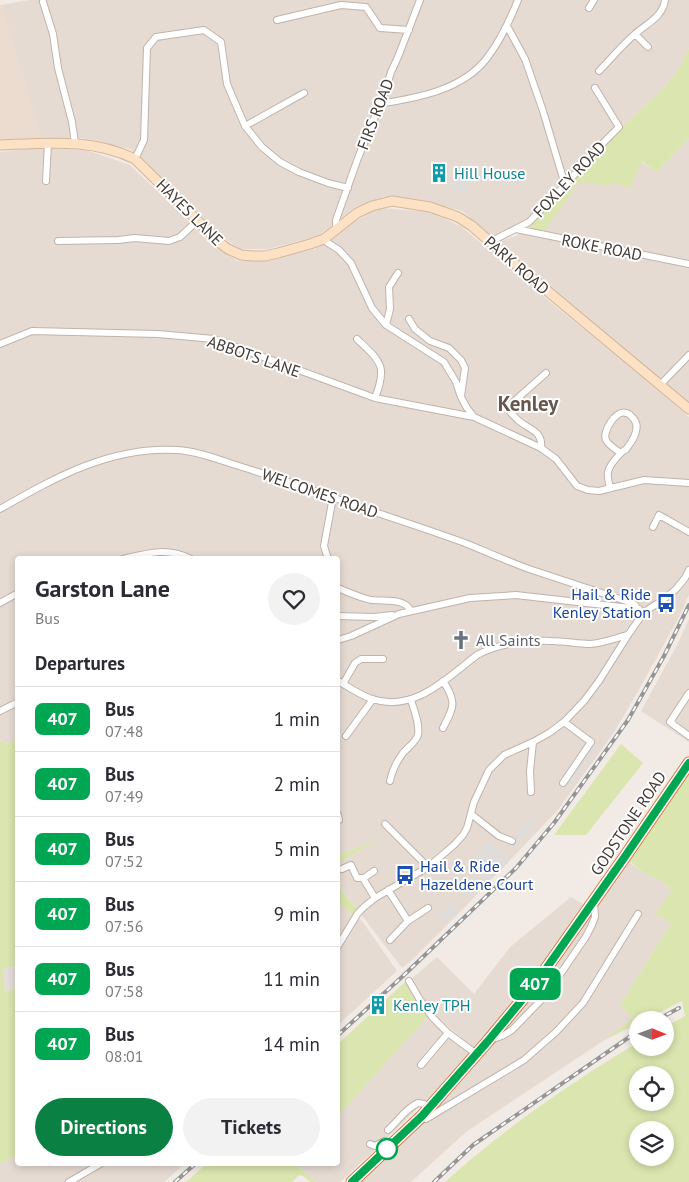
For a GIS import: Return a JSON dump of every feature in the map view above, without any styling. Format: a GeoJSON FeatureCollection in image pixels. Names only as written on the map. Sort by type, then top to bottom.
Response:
{"type":"FeatureCollection","features":[{"type":"Feature","properties":{"kind":"highway","name":"GODSTONE ROAD"},"geometry":{"type":"LineString","coordinates":[[352,1182],[425,1112],[536,983],[689,762]]}},
{"type":"Feature","properties":{"kind":"street","name":"FIRS ROAD"},"geometry":{"type":"LineString","coordinates":[[338,228],[336,220],[420,0]]}},
{"type":"Feature","properties":{"kind":"street"},"geometry":{"type":"LineString","coordinates":[[379,104],[439,90],[468,76],[486,60],[507,26],[518,0]]}},
{"type":"Feature","properties":{"kind":"street"},"geometry":{"type":"LineString","coordinates":[[589,8],[594,0]]}},
{"type":"Feature","properties":{"kind":"street"},"geometry":{"type":"LineString","coordinates":[[599,71],[634,34],[661,12],[666,0]]}},
{"type":"Feature","properties":{"kind":"street"},"geometry":{"type":"LineString","coordinates":[[43,2],[53,34],[58,68],[72,122],[75,143]]}},
{"type":"Feature","properties":{"kind":"street"},"geometry":{"type":"LineString","coordinates":[[277,20],[341,5],[366,7],[380,28],[409,30]]}},
{"type":"Feature","properties":{"kind":"street"},"geometry":{"type":"LineString","coordinates":[[507,26],[525,59],[565,185]]}},
{"type":"Feature","properties":{"kind":"street"},"geometry":{"type":"LineString","coordinates":[[135,159],[144,140],[147,48],[156,37],[204,30],[221,42],[227,84],[244,126],[262,147],[280,162],[299,172],[348,188]]}},
{"type":"Feature","properties":{"kind":"street"},"geometry":{"type":"LineString","coordinates":[[634,34],[648,47]]}},
{"type":"Feature","properties":{"kind":"street","name":"FOXLEY ROAD"},"geometry":{"type":"LineString","coordinates":[[490,242],[529,222],[620,127],[596,88]]}},
{"type":"Feature","properties":{"kind":"street"},"geometry":{"type":"LineString","coordinates":[[244,126],[304,93]]}},
{"type":"Feature","properties":{"kind":"street","name":"HAYES LANE"},"geometry":{"type":"LineString","coordinates":[[0,145],[75,143],[93,145],[135,159],[220,244],[241,255],[265,256],[324,239]]}},
{"type":"Feature","properties":{"kind":"street"},"geometry":{"type":"LineString","coordinates":[[46,181],[48,144]]}},
{"type":"Feature","properties":{"kind":"street","name":"PARK ROAD"},"geometry":{"type":"LineString","coordinates":[[324,239],[358,213],[372,206],[392,201],[430,207],[458,216],[689,409]]}},
{"type":"Feature","properties":{"kind":"street"},"geometry":{"type":"LineString","coordinates":[[58,241],[134,238],[169,241],[180,237],[197,221]]}},
{"type":"Feature","properties":{"kind":"street","name":"ROKE ROAD"},"geometry":{"type":"LineString","coordinates":[[516,229],[689,264]]}},
{"type":"Feature","properties":{"kind":"street"},"geometry":{"type":"LineString","coordinates":[[324,239],[339,250],[351,264],[372,308],[386,325],[444,362],[456,382],[461,397],[474,417],[541,448],[556,459],[577,486],[599,491],[644,480],[689,483]]}},
{"type":"Feature","properties":{"kind":"street"},"geometry":{"type":"LineString","coordinates":[[386,325],[390,309],[389,287],[398,273]]}},
{"type":"Feature","properties":{"kind":"street"},"geometry":{"type":"LineString","coordinates":[[409,319],[415,329],[430,340],[449,348],[462,360],[465,368],[461,397]]}},
{"type":"Feature","properties":{"kind":"street","name":"ABBOTS LANE"},"geometry":{"type":"LineString","coordinates":[[0,344],[32,331],[158,334],[214,339],[375,398],[474,417]]}},
{"type":"Feature","properties":{"kind":"street"},"geometry":{"type":"LineString","coordinates":[[357,339],[375,356],[380,365],[382,380],[375,398]]}},
{"type":"Feature","properties":{"kind":"street"},"geometry":{"type":"LineString","coordinates":[[660,385],[689,355]]}},
{"type":"Feature","properties":{"kind":"street"},"geometry":{"type":"LineString","coordinates":[[541,448],[542,441],[539,434],[518,420],[510,412],[510,404],[546,373]]}},
{"type":"Feature","properties":{"kind":"street"},"geometry":{"type":"LineString","coordinates":[[610,488],[608,472],[621,453],[627,449],[638,430],[635,420],[628,413],[622,412],[616,414],[606,432],[607,442],[621,453]]}},
{"type":"Feature","properties":{"kind":"street","name":"WELCOMES ROAD"},"geometry":{"type":"LineString","coordinates":[[0,509],[62,476],[105,458],[128,453],[168,450],[188,451],[311,489],[465,543],[530,569],[632,603],[644,612]]}},
{"type":"Feature","properties":{"kind":"street"},"geometry":{"type":"LineString","coordinates":[[327,556],[324,546],[332,497]]}},
{"type":"Feature","properties":{"kind":"street"},"geometry":{"type":"LineString","coordinates":[[653,527],[659,515],[689,532]]}},
{"type":"Feature","properties":{"kind":"street"},"geometry":{"type":"LineString","coordinates":[[136,556],[159,551],[184,556]]}},
{"type":"Feature","properties":{"kind":"street"},"geometry":{"type":"LineString","coordinates":[[340,943],[358,913],[375,898],[428,867],[454,845],[466,828],[479,789],[489,770],[504,754],[549,733],[564,722],[584,701],[599,681],[644,612],[676,589],[689,570]]}},
{"type":"Feature","properties":{"kind":"street"},"geometry":{"type":"LineString","coordinates":[[340,589],[368,600],[388,600],[405,605],[410,611]]}},
{"type":"Feature","properties":{"kind":"street"},"geometry":{"type":"LineString","coordinates":[[340,616],[374,617],[399,614],[470,598],[516,594],[637,608]]}},
{"type":"Feature","properties":{"kind":"street"},"geometry":{"type":"LineString","coordinates":[[0,603],[15,595]]}},
{"type":"Feature","properties":{"kind":"street"},"geometry":{"type":"LineString","coordinates":[[340,639],[399,614]]}},
{"type":"Feature","properties":{"kind":"street"},"geometry":{"type":"LineString","coordinates":[[382,659],[362,659],[355,663],[340,683],[373,699],[387,702],[411,700],[426,694],[477,655],[487,650],[512,643],[552,641],[591,644],[628,634]]}},
{"type":"Feature","properties":{"kind":"street"},"geometry":{"type":"LineString","coordinates":[[443,681],[451,693],[452,702],[451,713],[443,728]]}},
{"type":"Feature","properties":{"kind":"street"},"geometry":{"type":"LineString","coordinates":[[689,692],[670,722],[689,736]]}},
{"type":"Feature","properties":{"kind":"street"},"geometry":{"type":"LineString","coordinates":[[346,736],[373,699]]}},
{"type":"Feature","properties":{"kind":"street"},"geometry":{"type":"LineString","coordinates":[[390,781],[397,762],[418,735],[418,727],[411,700]]}},
{"type":"Feature","properties":{"kind":"street"},"geometry":{"type":"LineString","coordinates":[[0,711],[15,704]]}},
{"type":"Feature","properties":{"kind":"street"},"geometry":{"type":"LineString","coordinates":[[563,783],[591,742],[564,722]]}},
{"type":"Feature","properties":{"kind":"street"},"geometry":{"type":"LineString","coordinates":[[531,792],[532,742]]}},
{"type":"Feature","properties":{"kind":"street"},"geometry":{"type":"LineString","coordinates":[[471,814],[499,836],[512,841]]}},
{"type":"Feature","properties":{"kind":"street"},"geometry":{"type":"LineString","coordinates":[[385,824],[428,867]]}},
{"type":"Feature","properties":{"kind":"street"},"geometry":{"type":"LineString","coordinates":[[342,869],[350,865],[358,878],[364,878],[374,871]]}},
{"type":"Feature","properties":{"kind":"street"},"geometry":{"type":"LineString","coordinates":[[364,878],[375,898]]}},
{"type":"Feature","properties":{"kind":"street"},"geometry":{"type":"LineString","coordinates":[[388,890],[408,921]]}},
{"type":"Feature","properties":{"kind":"street"},"geometry":{"type":"LineString","coordinates":[[390,940],[408,921],[428,908]]}},
{"type":"Feature","properties":{"kind":"street"},"geometry":{"type":"LineString","coordinates":[[388,1130],[411,1106],[418,1103],[424,1104],[426,1119],[431,1117],[457,1099],[524,1060],[556,1032],[583,1003],[638,914]]}},
{"type":"Feature","properties":{"kind":"street"},"geometry":{"type":"LineString","coordinates":[[408,981],[428,1012],[448,1033],[475,1053],[475,1056]]}},
{"type":"Feature","properties":{"kind":"street"},"geometry":{"type":"LineString","coordinates":[[421,1065],[448,1033]]}},
{"type":"Feature","properties":{"kind":"street"},"geometry":{"type":"LineString","coordinates":[[370,1144],[375,1146],[384,1141],[392,1144]]}},
{"type":"Feature","properties":{"kind":"street"},"geometry":{"type":"LineString","coordinates":[[69,1182],[97,1166]]}},
{"type":"Feature","properties":{"kind":"shaded area"},"geometry":{"type":"Polygon","coordinates":[[[29,0],[689,0],[689,48],[680,66],[666,86],[605,143],[609,186],[610,182],[641,161],[657,173],[689,138],[689,402],[564,299],[499,242],[518,235],[523,230],[492,238],[462,211],[408,198],[384,197],[355,207],[318,236],[268,249],[240,249],[216,233],[130,149],[83,138],[0,140],[0,5],[29,0]]]}},
{"type":"Feature","properties":{"kind":"shaded area"},"geometry":{"type":"Polygon","coordinates":[[[0,5],[2,5],[42,138],[0,140],[0,5]]]}},
{"type":"Feature","properties":{"kind":"shaded area"},"geometry":{"type":"Polygon","coordinates":[[[36,148],[86,150],[130,165],[212,244],[237,261],[260,261],[315,249],[346,226],[380,208],[431,212],[462,227],[549,301],[638,372],[689,417],[689,595],[679,617],[613,734],[557,811],[466,906],[402,968],[340,887],[340,862],[379,840],[340,854],[340,556],[15,556],[15,739],[7,744],[0,740],[0,152],[36,148]]]}},
{"type":"Feature","properties":{"kind":"shaded area"},"geometry":{"type":"Polygon","coordinates":[[[468,176],[471,188],[456,193],[449,181],[468,176]]]}},
{"type":"Feature","properties":{"kind":"shaded area"},"geometry":{"type":"Polygon","coordinates":[[[689,619],[689,742],[641,711],[689,619]]]}},
{"type":"Feature","properties":{"kind":"shaded area"},"geometry":{"type":"Polygon","coordinates":[[[594,736],[597,739],[594,743],[598,746],[568,788],[563,783],[594,736]]]}},
{"type":"Feature","properties":{"kind":"shaded area"},"geometry":{"type":"Polygon","coordinates":[[[529,820],[535,824],[533,828],[529,829],[514,849],[510,844],[529,820]]]}},
{"type":"Feature","properties":{"kind":"shaded area"},"geometry":{"type":"Polygon","coordinates":[[[489,842],[509,862],[488,882],[469,862],[489,842]]]}},
{"type":"Feature","properties":{"kind":"shaded area"},"geometry":{"type":"Polygon","coordinates":[[[629,862],[646,874],[663,882],[672,890],[671,923],[620,1005],[629,1013],[629,1022],[466,1132],[411,1182],[360,1182],[379,1165],[468,1073],[533,994],[629,862]]]}},
{"type":"Feature","properties":{"kind":"shaded area"},"geometry":{"type":"Polygon","coordinates":[[[474,874],[483,884],[468,899],[458,889],[474,874]]]}},
{"type":"Feature","properties":{"kind":"shaded area"},"geometry":{"type":"Polygon","coordinates":[[[571,897],[583,904],[584,909],[522,994],[475,1049],[439,1019],[409,981],[437,957],[474,994],[510,947],[571,897]]]}},
{"type":"Feature","properties":{"kind":"shaded area"},"geometry":{"type":"Polygon","coordinates":[[[340,905],[362,921],[397,971],[340,1023],[340,905]]]}},
{"type":"Feature","properties":{"kind":"shaded area"},"geometry":{"type":"Polygon","coordinates":[[[449,905],[455,905],[458,913],[444,924],[437,914],[449,905]]]}},
{"type":"Feature","properties":{"kind":"shaded area"},"geometry":{"type":"Polygon","coordinates":[[[15,966],[15,987],[5,993],[3,969],[15,966]]]}},
{"type":"Feature","properties":{"kind":"shaded area"},"geometry":{"type":"Polygon","coordinates":[[[428,1016],[472,1054],[427,1104],[423,1103],[340,1182],[316,1182],[299,1166],[340,1166],[340,1114],[428,1016]]]}},
{"type":"Feature","properties":{"kind":"shaded area"},"geometry":{"type":"Polygon","coordinates":[[[15,1156],[15,1166],[182,1166],[164,1182],[0,1182],[0,1164],[15,1156]]]}},
{"type":"Feature","properties":{"kind":"green space"},"geometry":{"type":"Polygon","coordinates":[[[689,48],[689,138],[657,173],[642,161],[630,189],[611,182],[609,187],[586,182],[578,183],[543,233],[521,229],[533,224],[605,143],[666,86],[680,66],[689,48]]]}},
{"type":"Feature","properties":{"kind":"green space"},"geometry":{"type":"Polygon","coordinates":[[[15,739],[15,966],[3,969],[5,993],[15,987],[15,1156],[0,1164],[0,740],[7,744],[15,739]]]}},
{"type":"Feature","properties":{"kind":"green space"},"geometry":{"type":"Polygon","coordinates":[[[621,744],[643,763],[586,835],[554,835],[621,744]]]}},
{"type":"Feature","properties":{"kind":"green space"},"geometry":{"type":"Polygon","coordinates":[[[689,772],[689,1182],[445,1182],[514,1125],[587,1074],[629,1048],[629,1056],[674,1056],[674,1022],[685,1016],[682,1001],[663,1011],[629,1011],[629,1014],[620,1005],[671,923],[655,914],[672,890],[663,882],[646,874],[629,861],[689,772]]]}},
{"type":"Feature","properties":{"kind":"green space"},"geometry":{"type":"Polygon","coordinates":[[[383,838],[340,862],[340,854],[383,838]]]}},
{"type":"Feature","properties":{"kind":"green space"},"geometry":{"type":"Polygon","coordinates":[[[340,888],[357,909],[353,915],[340,905],[340,888]]]}},
{"type":"Feature","properties":{"kind":"green space"},"geometry":{"type":"Polygon","coordinates":[[[406,981],[428,1016],[340,1114],[340,1042],[406,981]]]}},
{"type":"Feature","properties":{"kind":"green space"},"geometry":{"type":"Polygon","coordinates":[[[629,1021],[629,1028],[603,1041],[629,1021]]]}},
{"type":"Feature","properties":{"kind":"green space"},"geometry":{"type":"Polygon","coordinates":[[[204,1166],[299,1166],[316,1182],[310,1182],[299,1175],[292,1182],[186,1182],[204,1166]]]}},
{"type":"Feature","properties":{"kind":"railway"},"geometry":{"type":"LineString","coordinates":[[340,1033],[516,868],[554,823],[628,720],[664,656],[689,605]]}},
{"type":"Feature","properties":{"kind":"railway"},"geometry":{"type":"LineString","coordinates":[[674,1011],[679,1008]]}},
{"type":"Feature","properties":{"kind":"railway"},"geometry":{"type":"LineString","coordinates":[[434,1182],[473,1145],[629,1037]]}},
{"type":"Feature","properties":{"kind":"railway"},"geometry":{"type":"LineString","coordinates":[[175,1182],[193,1166]]}},
{"type":"Feature","properties":{"kind":"bus line","name":"407"},"geometry":{"type":"LineString","coordinates":[[352,1182],[422,1116],[536,983],[689,763]]}},
{"type":"Feature","properties":{"kind":"place","name":"Hill House"},"geometry":{"type":"Point","coordinates":[439,173]}},
{"type":"Feature","properties":{"kind":"place","name":"Hail & Ride Kenley Station"},"geometry":{"type":"Point","coordinates":[666,603]}},
{"type":"Feature","properties":{"kind":"place","name":"All Saints"},"geometry":{"type":"Point","coordinates":[461,640]}},
{"type":"Feature","properties":{"kind":"place","name":"Hail & Ride Hazeldene Court"},"geometry":{"type":"Point","coordinates":[405,875]}},
{"type":"Feature","properties":{"kind":"place","name":"Kenley TPH"},"geometry":{"type":"Point","coordinates":[378,1005]}},
{"type":"Feature","properties":{"kind":"district","name":"Kenley"},"geometry":{"type":"Point","coordinates":[528,403]}}]}
